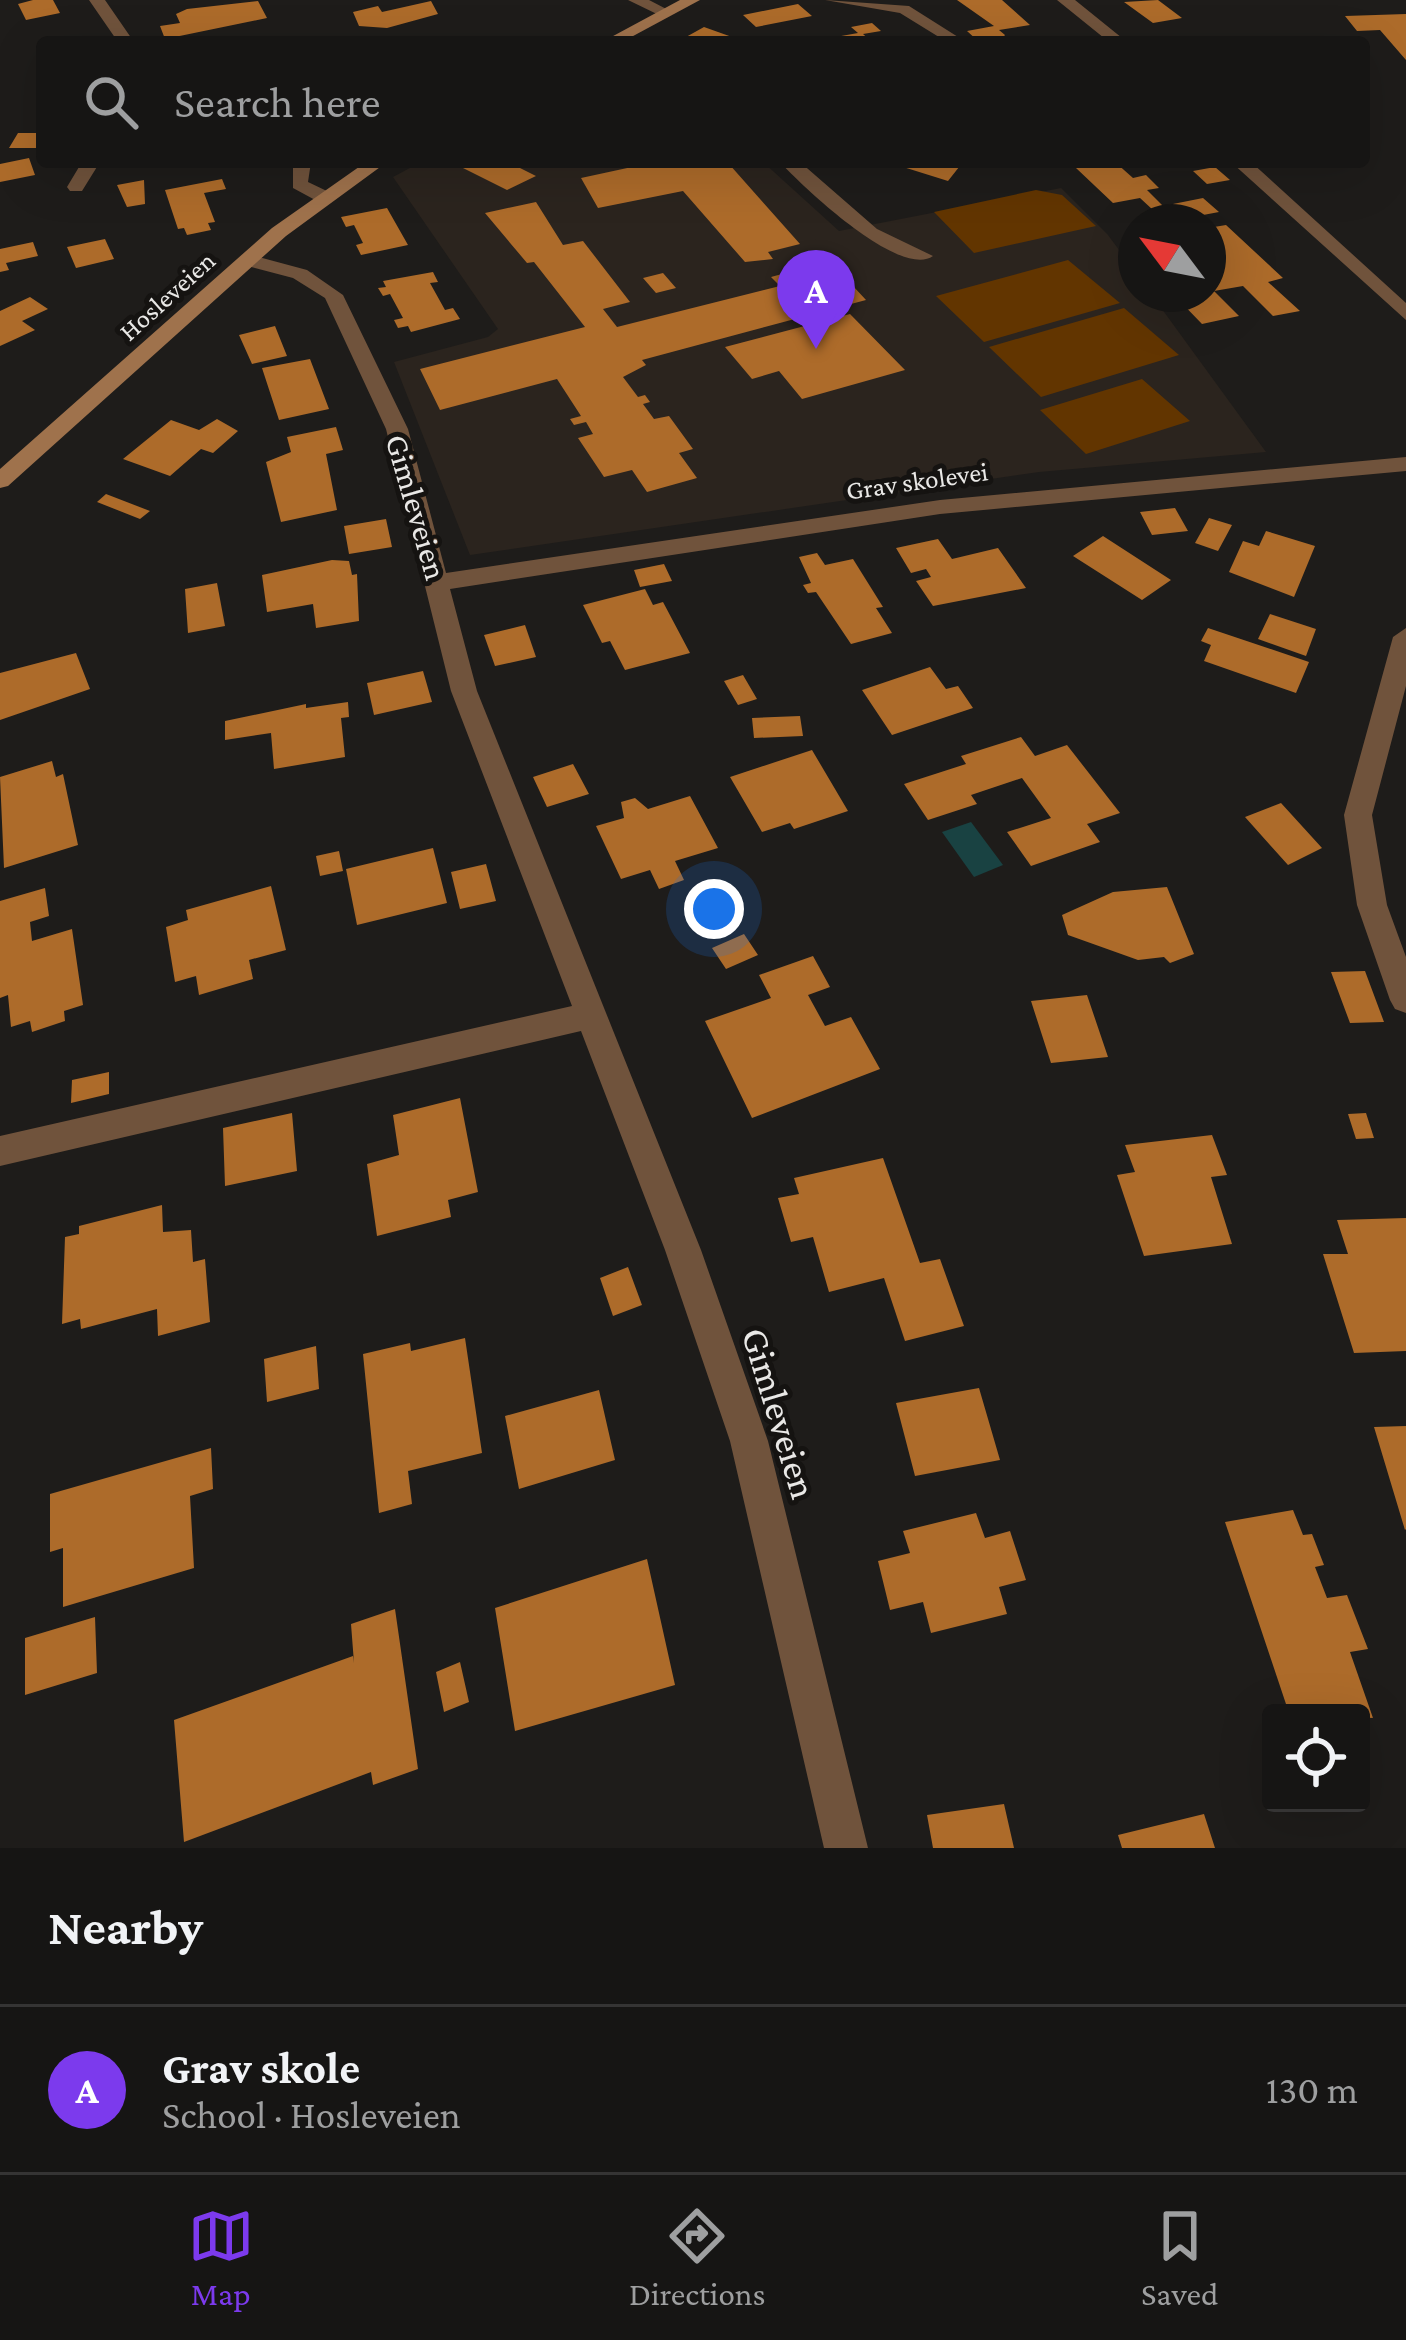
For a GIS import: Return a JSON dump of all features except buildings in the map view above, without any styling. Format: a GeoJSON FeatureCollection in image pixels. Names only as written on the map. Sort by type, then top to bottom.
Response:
{"type":"FeatureCollection","features":[{"type":"Feature","properties":{"kind":"main road"},"geometry":{"type":"LineString","coordinates":[[622,36],[692,0]]}},
{"type":"Feature","properties":{"kind":"main road","name":"Hosleveien"},"geometry":{"type":"LineString","coordinates":[[3,475],[248,260],[324,197],[369,168]]}},
{"type":"Feature","properties":{"kind":"street"},"geometry":{"type":"LineString","coordinates":[[97,0],[122,36]]}},
{"type":"Feature","properties":{"kind":"street"},"geometry":{"type":"LineString","coordinates":[[636,0],[666,13]]}},
{"type":"Feature","properties":{"kind":"street"},"geometry":{"type":"LineString","coordinates":[[832,0],[904,10],[948,36]]}},
{"type":"Feature","properties":{"kind":"street"},"geometry":{"type":"LineString","coordinates":[[1065,0],[1112,36]]}},
{"type":"Feature","properties":{"kind":"street"},"geometry":{"type":"LineString","coordinates":[[76,187],[87,168]]}},
{"type":"Feature","properties":{"kind":"street"},"geometry":{"type":"LineString","coordinates":[[301,168],[299,184],[324,197]]}},
{"type":"Feature","properties":{"kind":"street"},"geometry":{"type":"LineString","coordinates":[[796,168],[870,232],[923,256]]}},
{"type":"Feature","properties":{"kind":"street"},"geometry":{"type":"LineString","coordinates":[[1247,168],[1406,314]]}},
{"type":"Feature","properties":{"kind":"street","name":"Gimleveien"},"geometry":{"type":"LineString","coordinates":[[248,260],[300,274],[333,295],[397,429],[464,691],[683,1250],[748,1442],[846,1848]]}},
{"type":"Feature","properties":{"kind":"street","name":"Grav skolevei"},"geometry":{"type":"LineString","coordinates":[[439,582],[962,505],[1406,464]]}},
{"type":"Feature","properties":{"kind":"street"},"geometry":{"type":"LineString","coordinates":[[1406,638],[1358,814],[1372,905],[1406,1000]]}},
{"type":"Feature","properties":{"kind":"street"},"geometry":{"type":"LineString","coordinates":[[0,1151],[588,1016]]}},
{"type":"Feature","properties":{"kind":"shaded area"},"geometry":{"type":"Polygon","coordinates":[[[410,168],[770,168],[839,231],[1061,188],[1118,249],[1118,312],[1164,312],[1266,452],[1039,472],[470,555],[394,362],[488,337],[498,329],[393,177],[410,168]]]}},
{"type":"Feature","properties":{"kind":"shaded area"},"geometry":{"type":"Polygon","coordinates":[[[1036,190],[1062,195],[1096,226],[974,253],[934,212],[1036,190]]]}},
{"type":"Feature","properties":{"kind":"shaded area"},"geometry":{"type":"Polygon","coordinates":[[[1068,260],[1118,304],[984,342],[936,296],[1068,260]]]}},
{"type":"Feature","properties":{"kind":"shaded area"},"geometry":{"type":"Polygon","coordinates":[[[1118,310],[1129,312],[1179,355],[1041,397],[989,347],[1118,310]]]}},
{"type":"Feature","properties":{"kind":"shaded area"},"geometry":{"type":"Polygon","coordinates":[[[1142,379],[1190,421],[1086,454],[1040,410],[1142,379]]]}},
{"type":"Feature","properties":{"kind":"water"},"geometry":{"type":"Polygon","coordinates":[[[971,822],[1003,865],[974,877],[942,832],[971,822]]]}},
{"type":"Feature","properties":{"kind":"place","name":"Grav skole"},"geometry":{"type":"Point","coordinates":[816,349]}}]}
